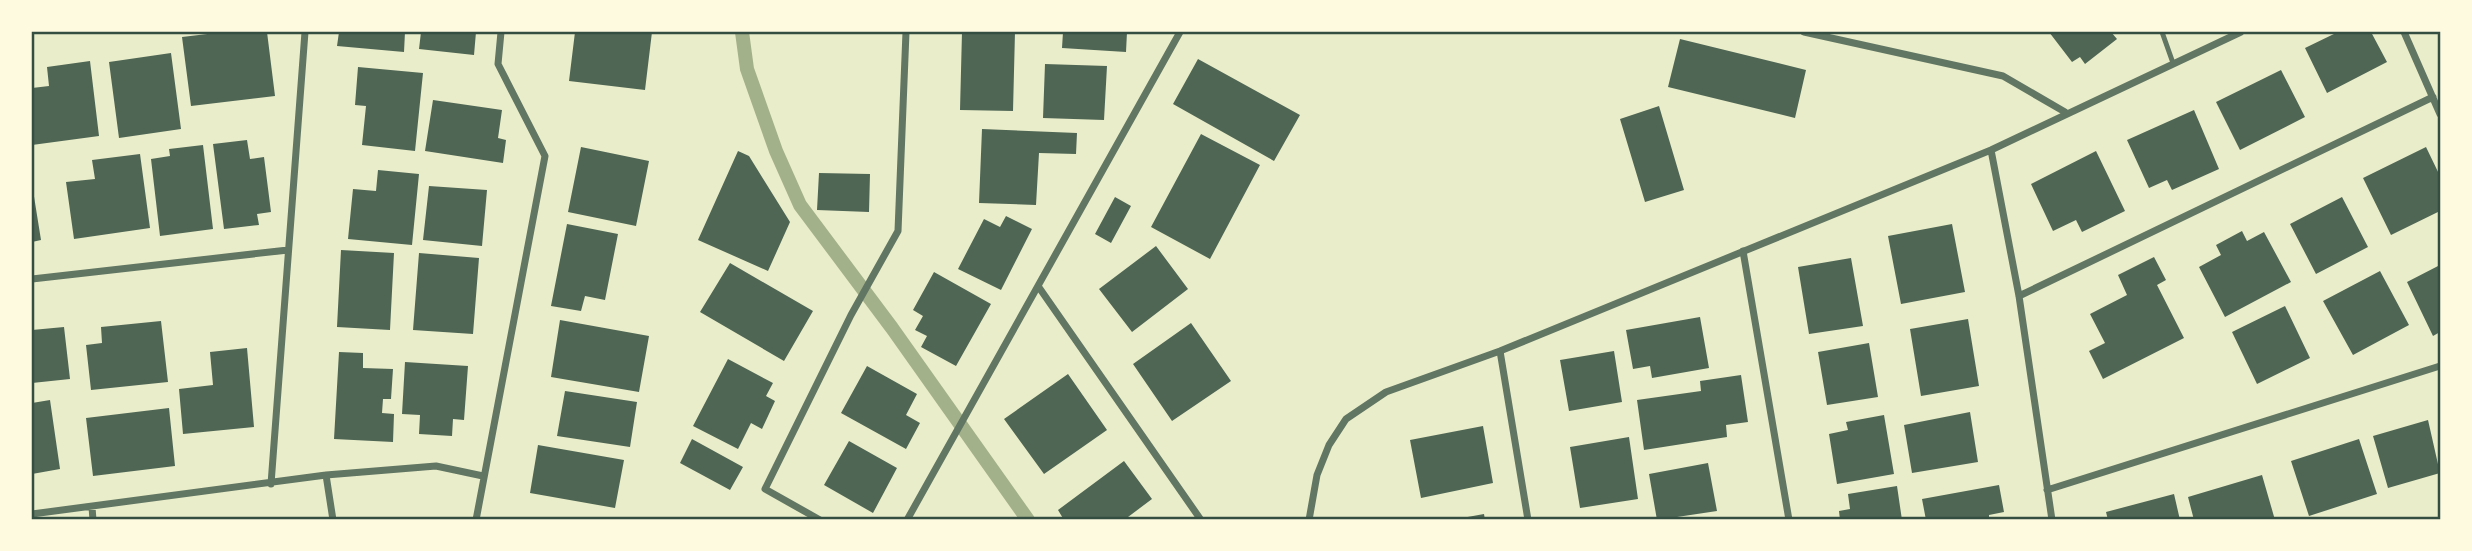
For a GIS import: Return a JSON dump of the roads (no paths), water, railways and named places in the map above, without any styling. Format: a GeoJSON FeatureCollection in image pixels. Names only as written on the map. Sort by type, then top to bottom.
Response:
{"type":"FeatureCollection","features":[{"type":"Feature","properties":{"kind":"street"},"geometry":{"type":"LineString","coordinates":[[271,484],[305,32]]}},
{"type":"Feature","properties":{"kind":"street"},"geometry":{"type":"LineString","coordinates":[[476,520],[545,156],[498,64],[502,32]]}},
{"type":"Feature","properties":{"kind":"street"},"geometry":{"type":"LineString","coordinates":[[820,520],[765,489],[851,315],[898,231],[905,32]]}},
{"type":"Feature","properties":{"kind":"street"},"geometry":{"type":"LineString","coordinates":[[907,520],[1180,32]]}},
{"type":"Feature","properties":{"kind":"street"},"geometry":{"type":"LineString","coordinates":[[1804,32],[2003,76],[2065,113]]}},
{"type":"Feature","properties":{"kind":"street"},"geometry":{"type":"LineString","coordinates":[[1309,520],[1317,475],[1329,445],[1346,419],[1364,404],[1386,392],[1500,351],[1991,150],[2241,32]]}},
{"type":"Feature","properties":{"kind":"street"},"geometry":{"type":"LineString","coordinates":[[2404,32],[2441,114]]}},
{"type":"Feature","properties":{"kind":"street"},"geometry":{"type":"LineString","coordinates":[[2019,296],[2432,97]]}},
{"type":"Feature","properties":{"kind":"street"},"geometry":{"type":"LineString","coordinates":[[1991,150],[2019,296],[2052,520]]}},
{"type":"Feature","properties":{"kind":"street"},"geometry":{"type":"LineString","coordinates":[[32,279],[288,250]]}},
{"type":"Feature","properties":{"kind":"street"},"geometry":{"type":"LineString","coordinates":[[1743,251],[1789,520]]}},
{"type":"Feature","properties":{"kind":"street"},"geometry":{"type":"LineString","coordinates":[[1038,286],[1201,520]]}},
{"type":"Feature","properties":{"kind":"street"},"geometry":{"type":"LineString","coordinates":[[1500,351],[1528,520]]}},
{"type":"Feature","properties":{"kind":"street"},"geometry":{"type":"LineString","coordinates":[[2047,489],[2441,366]]}},
{"type":"Feature","properties":{"kind":"street"},"geometry":{"type":"LineString","coordinates":[[32,514],[326,475],[436,466],[483,476]]}},
{"type":"Feature","properties":{"kind":"street"},"geometry":{"type":"LineString","coordinates":[[326,475],[333,520]]}},
{"type":"Feature","properties":{"kind":"street"},"geometry":{"type":"LineString","coordinates":[[92,507],[93,520]]}},
{"type":"Feature","properties":{"kind":"lane"},"geometry":{"type":"LineString","coordinates":[[2162,32],[2173,63]]}},
{"type":"Feature","properties":{"kind":"waterway"},"geometry":{"type":"LineString","coordinates":[[742,32],[747,69],[776,151],[800,205],[892,328],[1028,520]]}}]}
